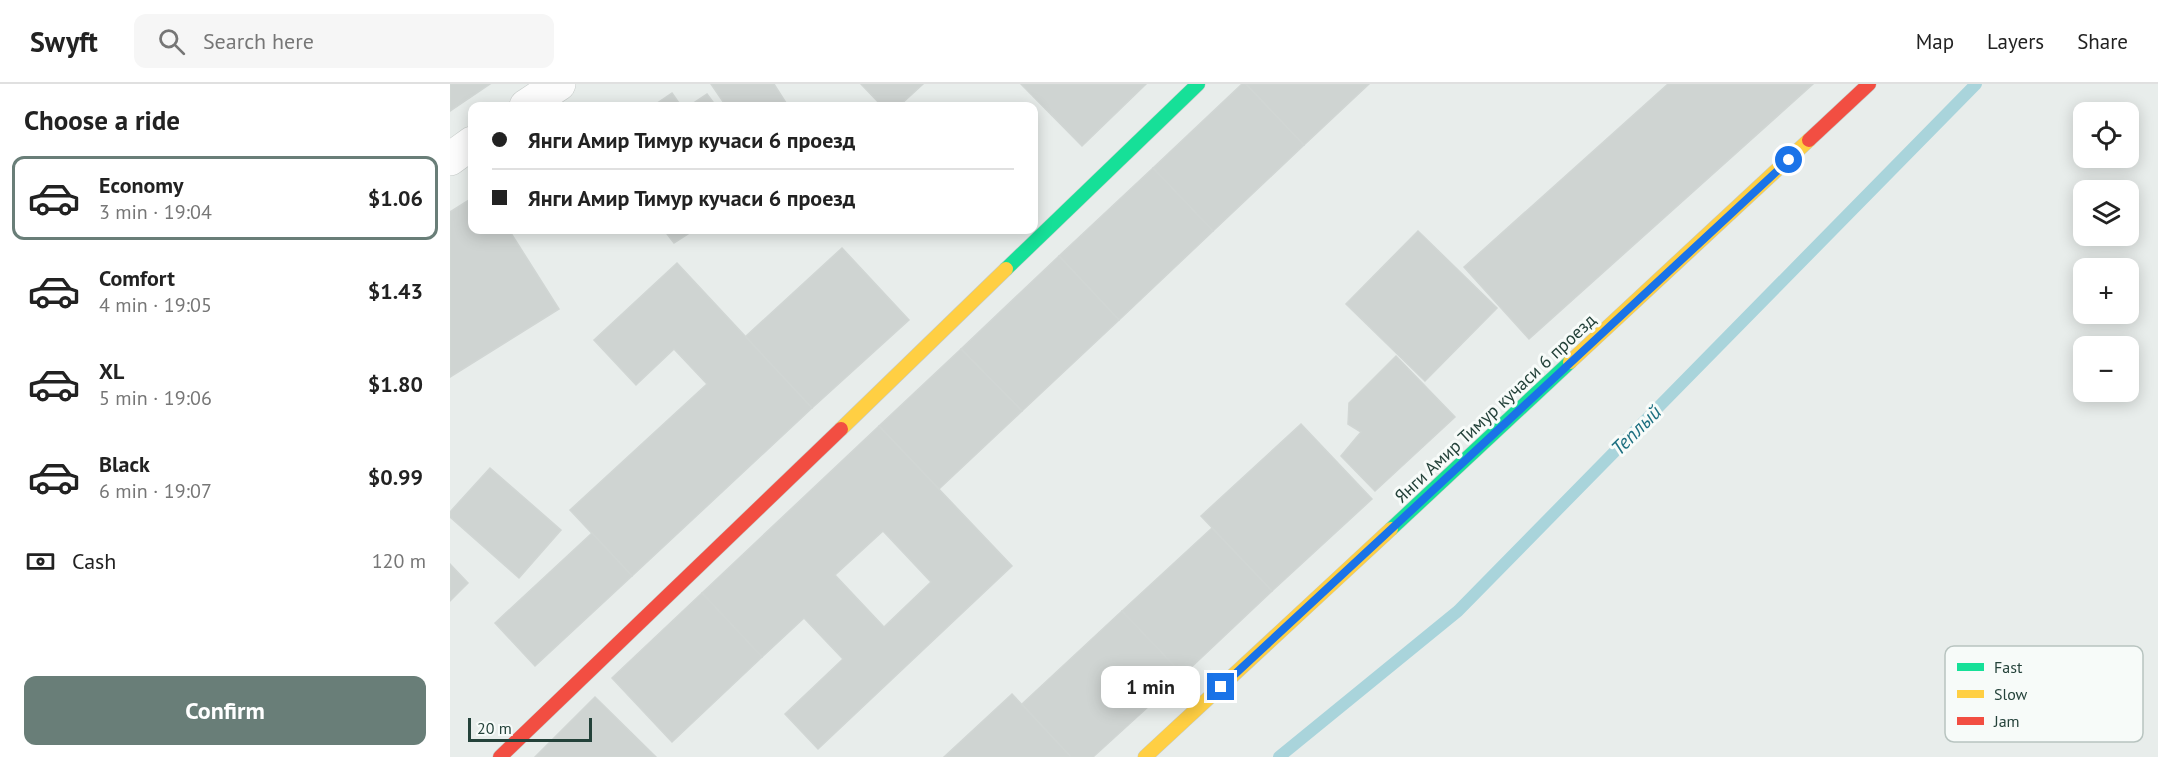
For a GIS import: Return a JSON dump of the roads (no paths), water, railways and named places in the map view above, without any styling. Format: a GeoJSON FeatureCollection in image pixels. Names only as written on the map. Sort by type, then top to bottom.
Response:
{"type":"FeatureCollection","features":[{"type":"Feature","properties":{"kind":"street"},"geometry":{"type":"LineString","coordinates":[[532,102],[559,84]]}},
{"type":"Feature","properties":{"kind":"street"},"geometry":{"type":"LineString","coordinates":[[500,757],[1198,84]]}},
{"type":"Feature","properties":{"kind":"street","name":"Янги Амир Тимур кучаси 6 проезд"},"geometry":{"type":"LineString","coordinates":[[1145,757],[1869,84]]}},
{"type":"Feature","properties":{"kind":"street"},"geometry":{"type":"LineString","coordinates":[[450,159],[468,146]]}},
{"type":"Feature","properties":{"kind":"waterway","name":"Теплый"},"geometry":{"type":"LineString","coordinates":[[1279,757],[1458,611],[1976,84]]}}]}
